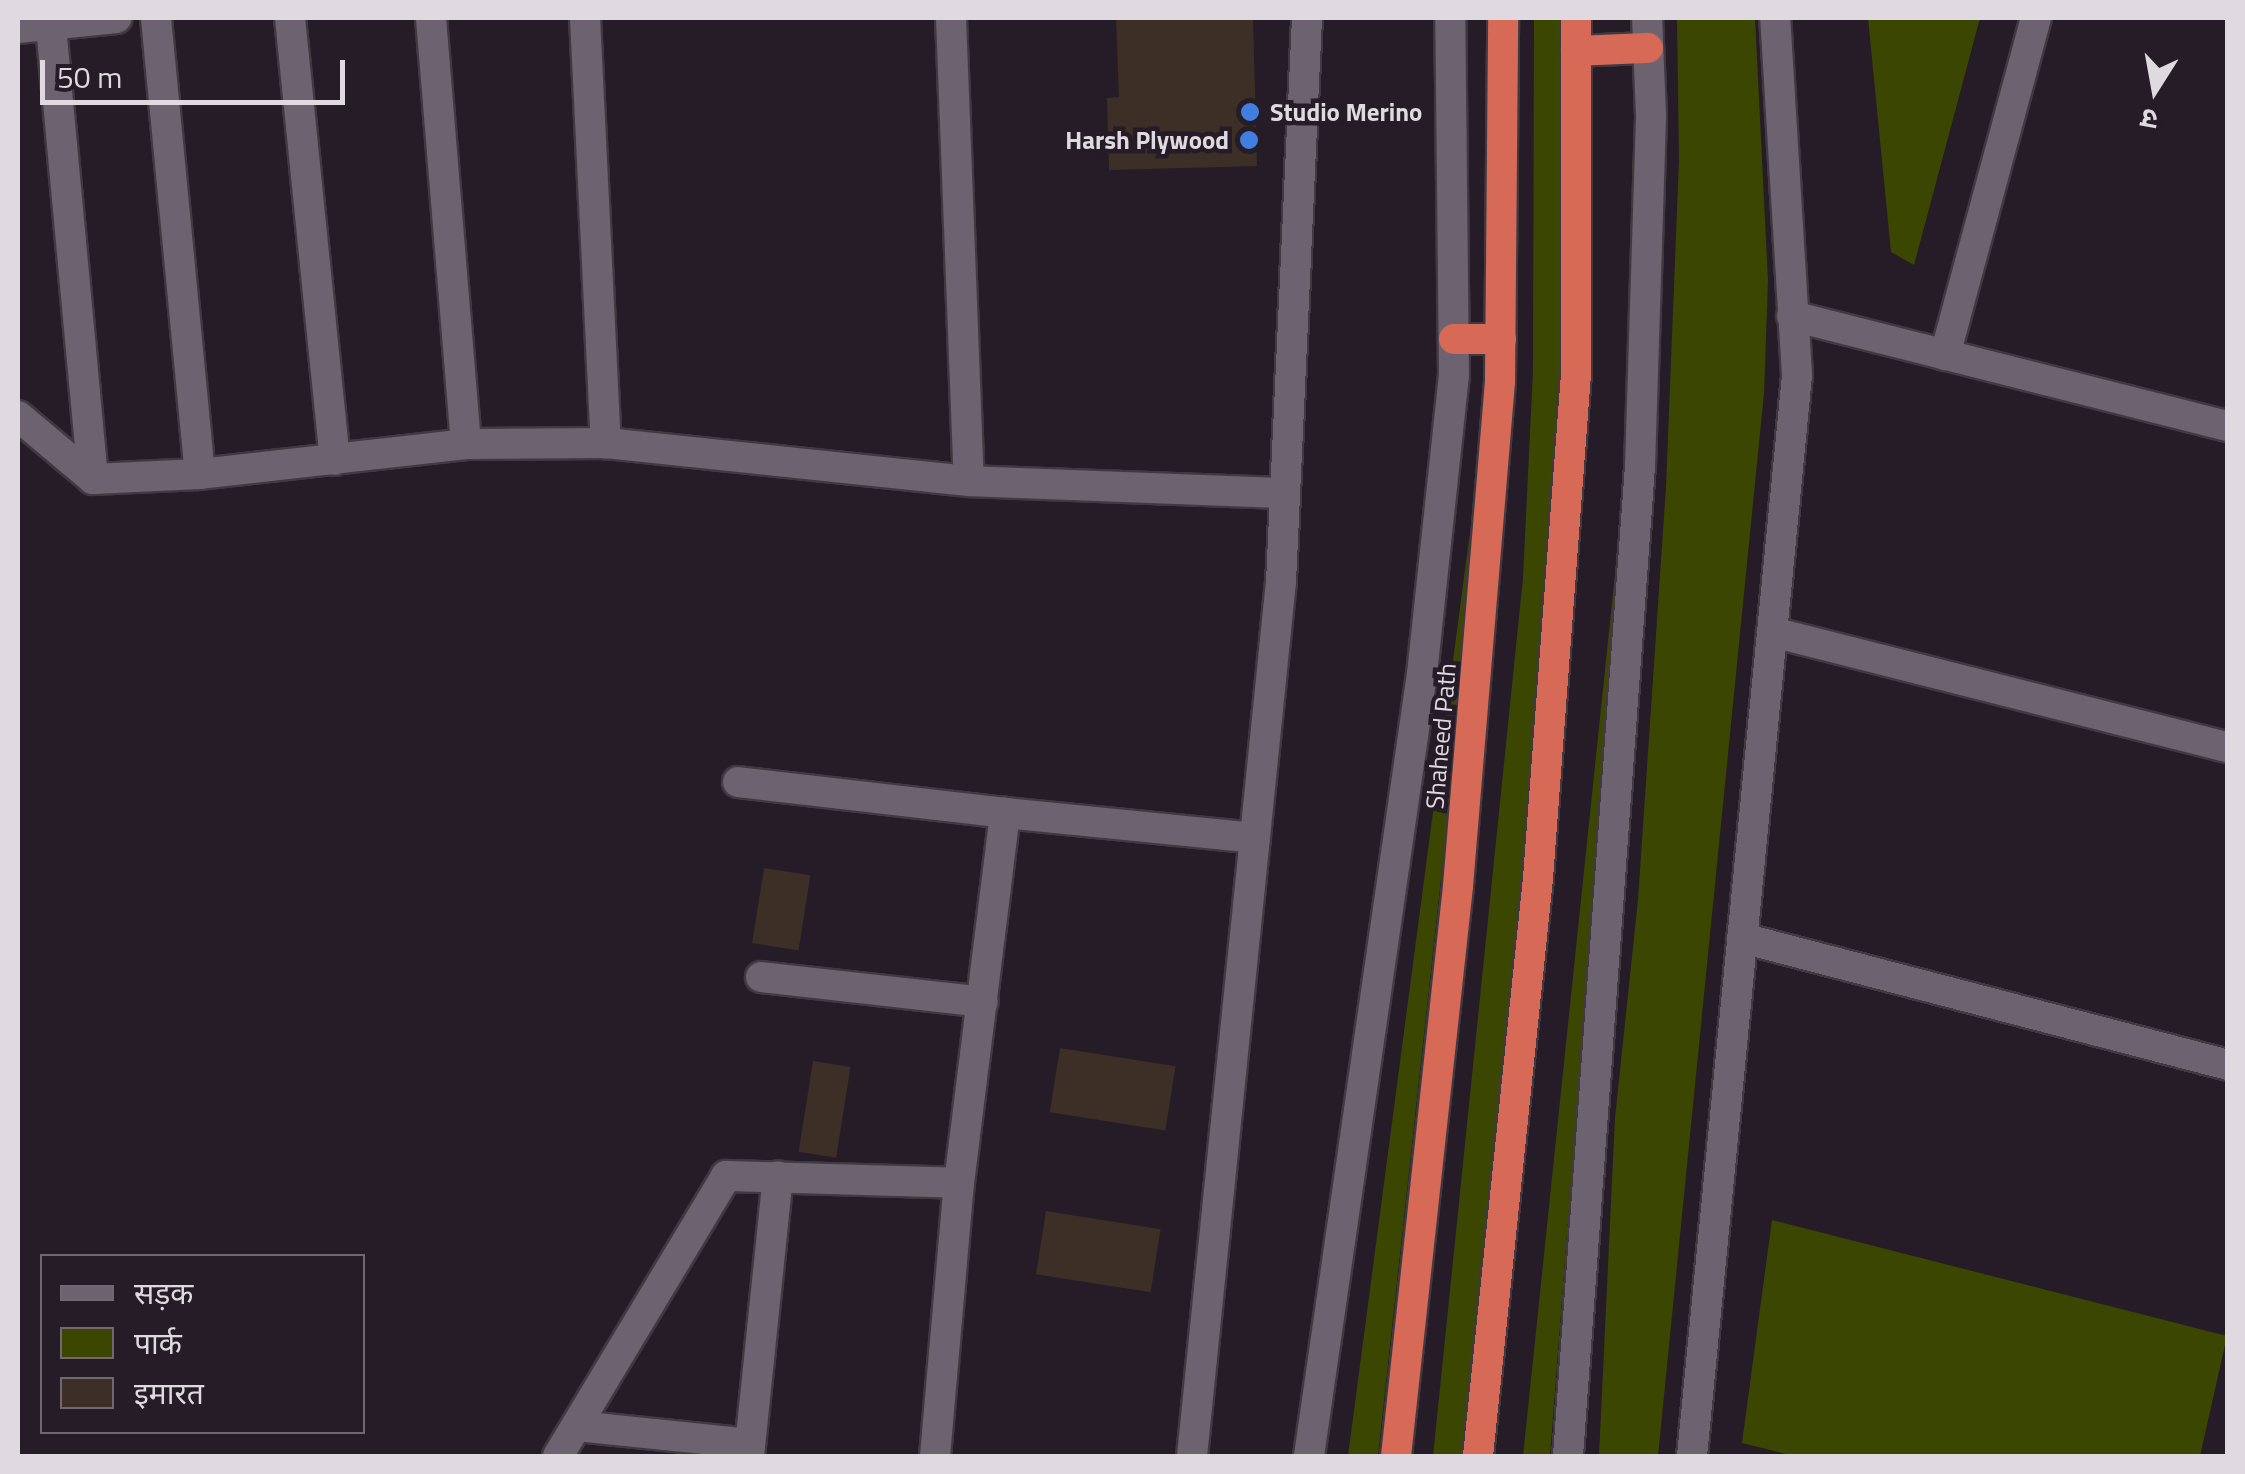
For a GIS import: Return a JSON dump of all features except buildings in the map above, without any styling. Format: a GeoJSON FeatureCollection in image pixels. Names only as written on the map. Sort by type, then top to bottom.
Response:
{"type":"FeatureCollection","features":[{"type":"Feature","properties":{"kind":"highway","name":"Shaheed Path"},"geometry":{"type":"LineString","coordinates":[[1396,1456],[1458,886],[1501,338],[1503,18]]}},
{"type":"Feature","properties":{"kind":"highway"},"geometry":{"type":"LineString","coordinates":[[1478,1456],[1538,878],[1576,374],[1576,18]]}},
{"type":"Feature","properties":{"kind":"highway"},"geometry":{"type":"LineString","coordinates":[[1576,50],[1647,33]]}},
{"type":"Feature","properties":{"kind":"highway"},"geometry":{"type":"LineString","coordinates":[[1454,339],[1501,338]]}},
{"type":"Feature","properties":{"kind":"street"},"geometry":{"type":"LineString","coordinates":[[18,28],[50,21],[116,18]]}},
{"type":"Feature","properties":{"kind":"street"},"geometry":{"type":"LineString","coordinates":[[156,18],[200,474]]}},
{"type":"Feature","properties":{"kind":"street"},"geometry":{"type":"LineString","coordinates":[[290,18],[336,460]]}},
{"type":"Feature","properties":{"kind":"street"},"geometry":{"type":"LineString","coordinates":[[431,18],[466,444]]}},
{"type":"Feature","properties":{"kind":"street"},"geometry":{"type":"LineString","coordinates":[[585,18],[606,444]]}},
{"type":"Feature","properties":{"kind":"street"},"geometry":{"type":"LineString","coordinates":[[950,18],[969,481]]}},
{"type":"Feature","properties":{"kind":"street"},"geometry":{"type":"LineString","coordinates":[[1192,1456],[1255,838],[1285,493],[1306,18]]}},
{"type":"Feature","properties":{"kind":"street"},"geometry":{"type":"LineString","coordinates":[[1309,1456],[1422,674],[1454,339],[1450,18]]}},
{"type":"Feature","properties":{"kind":"street"},"geometry":{"type":"LineString","coordinates":[[1698,1455],[1742,938],[1797,375],[1774,18]]}},
{"type":"Feature","properties":{"kind":"street"},"geometry":{"type":"LineString","coordinates":[[1946,355],[2036,18]]}},
{"type":"Feature","properties":{"kind":"street"},"geometry":{"type":"LineString","coordinates":[[50,21],[93,480]]}},
{"type":"Feature","properties":{"kind":"street"},"geometry":{"type":"LineString","coordinates":[[1568,1456],[1640,467],[1647,33]]}},
{"type":"Feature","properties":{"kind":"street"},"geometry":{"type":"LineString","coordinates":[[1792,316],[2228,426]]}},
{"type":"Feature","properties":{"kind":"street"},"geometry":{"type":"LineString","coordinates":[[18,416],[93,480],[200,474],[466,444],[606,444],[969,481],[1285,493]]}},
{"type":"Feature","properties":{"kind":"street"},"geometry":{"type":"LineString","coordinates":[[1772,632],[2228,748]]}},
{"type":"Feature","properties":{"kind":"street"},"geometry":{"type":"LineString","coordinates":[[738,782],[1255,838]]}},
{"type":"Feature","properties":{"kind":"street"},"geometry":{"type":"LineString","coordinates":[[935,1456],[959,1183],[1005,813]]}},
{"type":"Feature","properties":{"kind":"street"},"geometry":{"type":"LineString","coordinates":[[1742,938],[2228,1064]]}},
{"type":"Feature","properties":{"kind":"street"},"geometry":{"type":"LineString","coordinates":[[761,977],[984,1002]]}},
{"type":"Feature","properties":{"kind":"street"},"geometry":{"type":"LineString","coordinates":[[558,1456],[726,1176],[959,1183]]}},
{"type":"Feature","properties":{"kind":"street"},"geometry":{"type":"LineString","coordinates":[[577,1426],[750,1450],[778,1177]]}},
{"type":"Feature","properties":{"kind":"green space"},"geometry":{"type":"Polygon","coordinates":[[[1534,18],[1566,18],[1561,376],[1505,1094],[1466,1456],[1433,1456],[1523,578],[1533,371],[1534,18]]]}},
{"type":"Feature","properties":{"kind":"green space"},"geometry":{"type":"Polygon","coordinates":[[[1677,18],[1755,18],[1768,281],[1764,393],[1658,1456],[1599,1456],[1615,1118],[1638,900],[1666,487],[1679,160],[1677,18]]]}},
{"type":"Feature","properties":{"kind":"green space"},"geometry":{"type":"Polygon","coordinates":[[[1868,18],[1980,18],[1914,265],[1891,252],[1868,18]]]}},
{"type":"Feature","properties":{"kind":"green space"},"geometry":{"type":"Polygon","coordinates":[[[1625,478],[1550,1456],[1523,1456],[1625,478]]]}},
{"type":"Feature","properties":{"kind":"green space"},"geometry":{"type":"Polygon","coordinates":[[[1470,532],[1457,732],[1378,1456],[1348,1456],[1470,532]]]}},
{"type":"Feature","properties":{"kind":"green space"},"geometry":{"type":"Polygon","coordinates":[[[1772,1220],[2227,1336],[2200,1456],[1794,1456],[1742,1443],[1772,1220]]]}},
{"type":"Feature","properties":{"kind":"place","name":"Studio Merino"},"geometry":{"type":"Point","coordinates":[1250,112]}},
{"type":"Feature","properties":{"kind":"place","name":"Harsh Plywood"},"geometry":{"type":"Point","coordinates":[1249,140]}}]}
